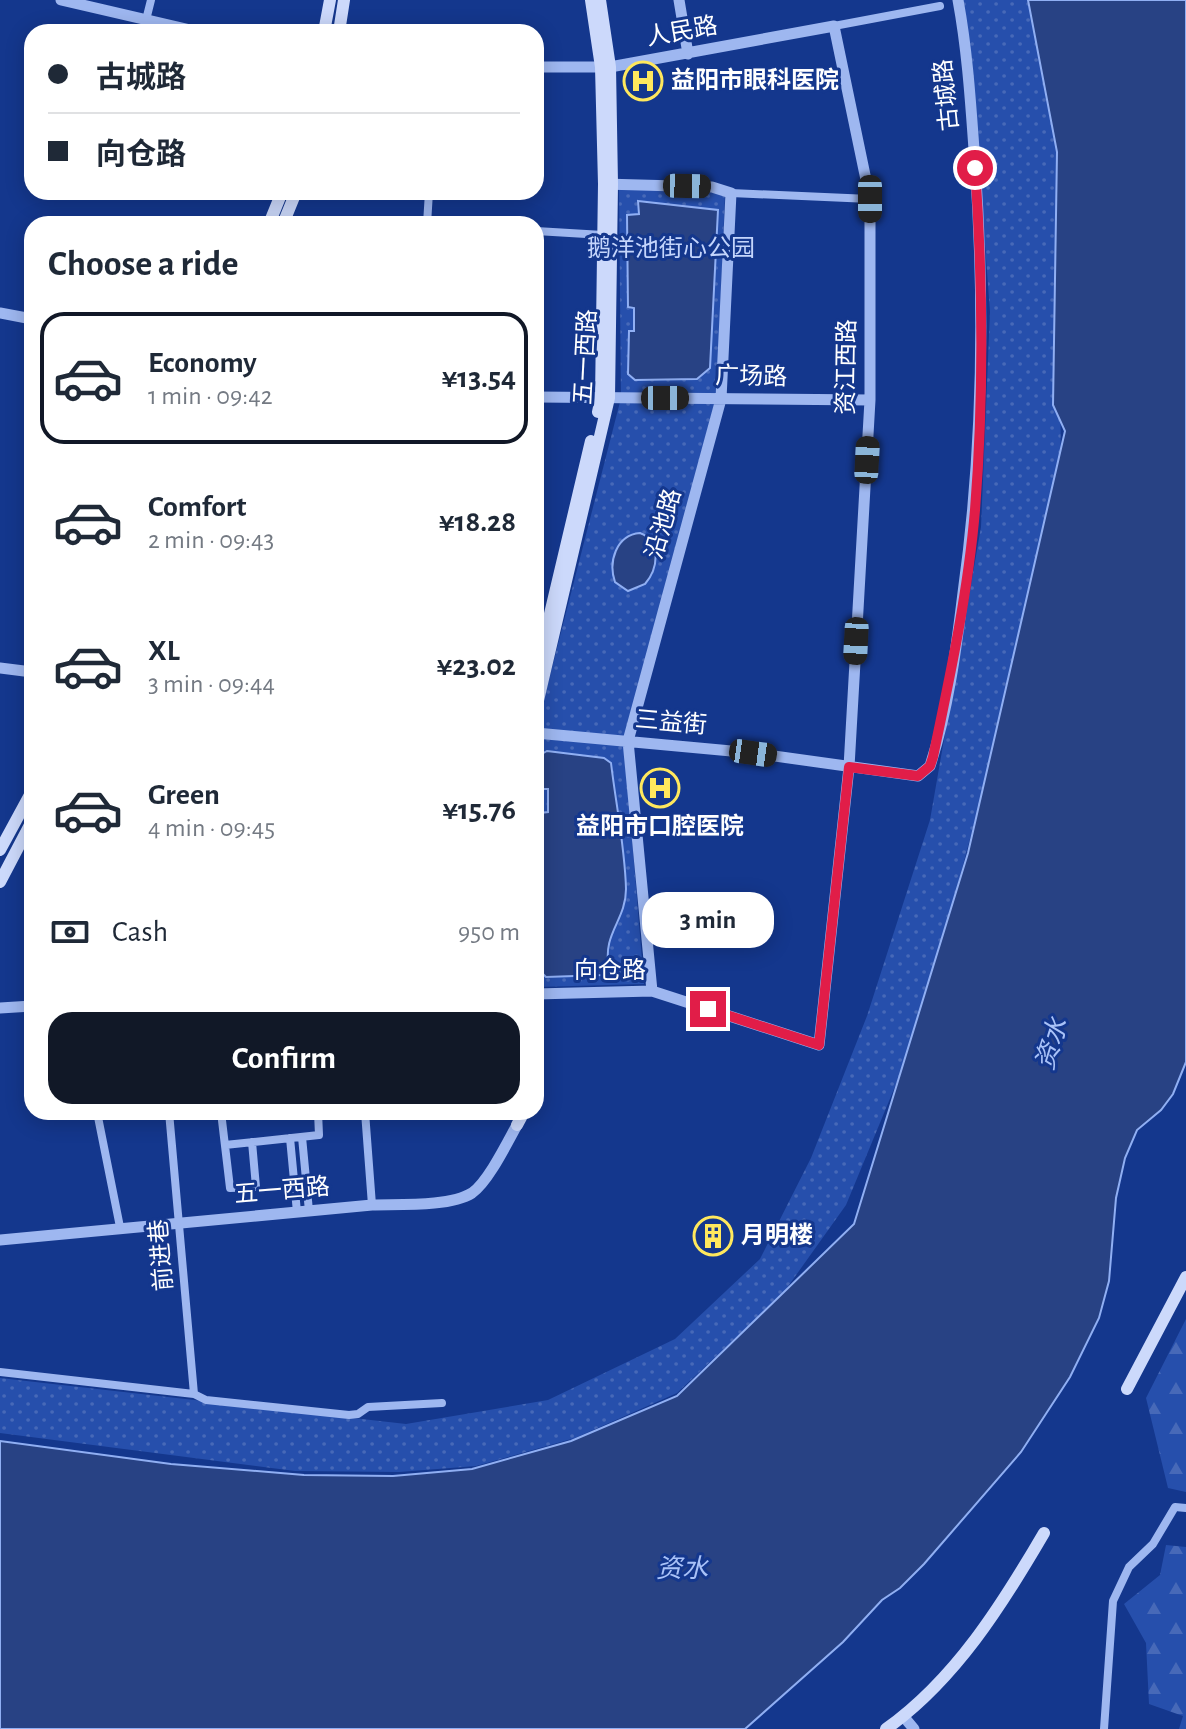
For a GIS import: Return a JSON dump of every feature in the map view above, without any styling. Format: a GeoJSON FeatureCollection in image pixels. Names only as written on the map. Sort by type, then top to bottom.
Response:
{"type":"FeatureCollection","features":[{"type":"Feature","properties":{"kind":"main road"},"geometry":{"type":"LineString","coordinates":[[326,24],[330,0]]}},
{"type":"Feature","properties":{"kind":"main road"},"geometry":{"type":"LineString","coordinates":[[340,24],[344,0]]}},
{"type":"Feature","properties":{"kind":"main road"},"geometry":{"type":"LineString","coordinates":[[591,0],[605,67]]}},
{"type":"Feature","properties":{"kind":"main road","name":"五一西路"},"geometry":{"type":"LineString","coordinates":[[544,673],[605,398],[608,184],[600,0]]}},
{"type":"Feature","properties":{"kind":"main road"},"geometry":{"type":"LineString","coordinates":[[544,641],[605,398],[603,235],[608,184]]}},
{"type":"Feature","properties":{"kind":"main road"},"geometry":{"type":"LineString","coordinates":[[0,850],[24,806]]}},
{"type":"Feature","properties":{"kind":"main road"},"geometry":{"type":"LineString","coordinates":[[0,882],[24,836]]}},
{"type":"Feature","properties":{"kind":"main road"},"geometry":{"type":"LineString","coordinates":[[1127,1389],[1186,1277]]}},
{"type":"Feature","properties":{"kind":"main road"},"geometry":{"type":"LineString","coordinates":[[886,1729],[904,1717],[961,1659],[990,1620],[1044,1533]]}},
{"type":"Feature","properties":{"kind":"street"},"geometry":{"type":"LineString","coordinates":[[61,0],[90,3],[164,24]]}},
{"type":"Feature","properties":{"kind":"street"},"geometry":{"type":"LineString","coordinates":[[146,20],[151,0]]}},
{"type":"Feature","properties":{"kind":"street"},"geometry":{"type":"LineString","coordinates":[[679,0],[688,54]]}},
{"type":"Feature","properties":{"kind":"street","name":"古城路"},"geometry":{"type":"LineString","coordinates":[[849,767],[918,776],[924,773],[933,757],[955,654],[974,512],[983,308],[971,96],[958,0]]}},
{"type":"Feature","properties":{"kind":"street"},"geometry":{"type":"LineString","coordinates":[[834,26],[940,6]]}},
{"type":"Feature","properties":{"kind":"street","name":"人民路"},"geometry":{"type":"LineString","coordinates":[[544,67],[605,67],[834,26]]}},
{"type":"Feature","properties":{"kind":"street","name":"资江西路"},"geometry":{"type":"LineString","coordinates":[[819,1045],[849,767],[870,400],[870,199],[834,26]]}},
{"type":"Feature","properties":{"kind":"street"},"geometry":{"type":"LineString","coordinates":[[608,184],[712,187],[731,193],[870,199]]}},
{"type":"Feature","properties":{"kind":"street","name":"沿池路"},"geometry":{"type":"LineString","coordinates":[[652,991],[628,741],[721,399],[731,193]]}},
{"type":"Feature","properties":{"kind":"street"},"geometry":{"type":"LineString","coordinates":[[544,231],[603,235]]}},
{"type":"Feature","properties":{"kind":"street"},"geometry":{"type":"LineString","coordinates":[[0,313],[24,318]]}},
{"type":"Feature","properties":{"kind":"street","name":"广场路"},"geometry":{"type":"LineString","coordinates":[[544,397],[870,400]]}},
{"type":"Feature","properties":{"kind":"street"},"geometry":{"type":"LineString","coordinates":[[0,668],[24,671]]}},
{"type":"Feature","properties":{"kind":"street","name":"三益街"},"geometry":{"type":"LineString","coordinates":[[544,734],[753,753],[849,767]]}},
{"type":"Feature","properties":{"kind":"street","name":"向仓路"},"geometry":{"type":"LineString","coordinates":[[544,994],[652,991],[819,1045]]}},
{"type":"Feature","properties":{"kind":"street"},"geometry":{"type":"LineString","coordinates":[[0,1008],[24,1006]]}},
{"type":"Feature","properties":{"kind":"street"},"geometry":{"type":"LineString","coordinates":[[99,1120],[120,1227]]}},
{"type":"Feature","properties":{"kind":"street","name":"前进巷"},"geometry":{"type":"LineString","coordinates":[[170,1120],[194,1394]]}},
{"type":"Feature","properties":{"kind":"street"},"geometry":{"type":"LineString","coordinates":[[222,1120],[230,1188],[256,1187],[252,1142]]}},
{"type":"Feature","properties":{"kind":"street"},"geometry":{"type":"LineString","coordinates":[[225,1145],[319,1135],[318,1120]]}},
{"type":"Feature","properties":{"kind":"street"},"geometry":{"type":"LineString","coordinates":[[366,1120],[372,1205]]}},
{"type":"Feature","properties":{"kind":"street","name":"五一西路"},"geometry":{"type":"LineString","coordinates":[[0,1240],[442,1200],[471,1193],[482,1182],[519,1120]]}},
{"type":"Feature","properties":{"kind":"street"},"geometry":{"type":"LineString","coordinates":[[302,1137],[303,1211]]}},
{"type":"Feature","properties":{"kind":"street"},"geometry":{"type":"LineString","coordinates":[[290,1138],[303,1211]]}},
{"type":"Feature","properties":{"kind":"street"},"geometry":{"type":"LineString","coordinates":[[0,1372],[194,1394],[206,1400],[349,1415],[358,1414],[368,1407],[442,1403]]}},
{"type":"Feature","properties":{"kind":"street"},"geometry":{"type":"LineString","coordinates":[[1104,1729],[1113,1601],[1129,1567],[1153,1544],[1175,1507],[1186,1508]]}},
{"type":"Feature","properties":{"kind":"street"},"geometry":{"type":"LineString","coordinates":[[904,1717],[914,1729]]}},
{"type":"Feature","properties":{"kind":"green space"},"geometry":{"type":"Polygon","coordinates":[[[962,0],[1036,0],[1059,134],[1061,498],[920,1026],[846,1205],[784,1292],[677,1393],[575,1438],[476,1466],[399,1472],[295,1471],[0,1433],[0,1378],[406,1424],[548,1400],[675,1339],[760,1259],[811,1158],[867,1016],[930,820],[981,527],[990,312],[971,54],[962,0]]]}},
{"type":"Feature","properties":{"kind":"green space","name":"鹅洋池街心公园"},"geometry":{"type":"Polygon","coordinates":[[[619,189],[725,193],[717,394],[624,741],[644,984],[544,987],[544,699],[621,398],[619,189]]]}},
{"type":"Feature","properties":{"kind":"green space"},"geometry":{"type":"Polygon","coordinates":[[[1186,1319],[1186,1492],[1168,1488],[1146,1398],[1186,1319]]]}},
{"type":"Feature","properties":{"kind":"green space"},"geometry":{"type":"Polygon","coordinates":[[[1166,1545],[1186,1547],[1186,1729],[1179,1729],[1183,1716],[1149,1704],[1146,1643],[1124,1604],[1160,1575],[1166,1545]]]}},
{"type":"Feature","properties":{"kind":"water","name":"资水"},"geometry":{"type":"Polygon","coordinates":[[[1028,0],[1186,0],[1186,1062],[1173,1094],[1161,1110],[1137,1130],[1125,1158],[1116,1198],[1109,1281],[1099,1318],[1070,1377],[1021,1452],[924,1564],[900,1588],[882,1600],[843,1642],[745,1729],[0,1729],[0,1441],[171,1464],[304,1475],[393,1476],[472,1469],[571,1441],[677,1396],[854,1224],[968,853],[1065,431],[1053,405],[1057,152],[1028,0]]]}},
{"type":"Feature","properties":{"kind":"water"},"geometry":{"type":"Polygon","coordinates":[[[638,201],[718,210],[710,368],[697,379],[635,380],[628,374],[629,331],[634,331],[634,308],[628,307],[627,215],[639,214],[638,201]]]}},
{"type":"Feature","properties":{"kind":"water"},"geometry":{"type":"Polygon","coordinates":[[[640,533],[652,542],[655,563],[645,584],[628,591],[615,582],[614,558],[625,539],[640,533]]]}},
{"type":"Feature","properties":{"kind":"water"},"geometry":{"type":"Polygon","coordinates":[[[544,753],[604,758],[611,763],[626,889],[609,945],[609,968],[603,975],[544,975],[544,812],[548,812],[548,789],[544,789],[544,753]]]}},
{"type":"Feature","properties":{"kind":"place","name":"益阳市眼科医院"},"geometry":{"type":"Point","coordinates":[643,81]}},
{"type":"Feature","properties":{"kind":"place","name":"益阳市口腔医院"},"geometry":{"type":"Point","coordinates":[660,788]}},
{"type":"Feature","properties":{"kind":"place","name":"月明楼"},"geometry":{"type":"Point","coordinates":[713,1236]}},
{"type":"Feature","properties":{"kind":"route"},"geometry":{"type":"LineString","coordinates":[[708,1009],[819,1045],[849,767],[918,776],[930,766],[933,757],[955,654],[974,512],[983,308],[975,168]]}}]}
